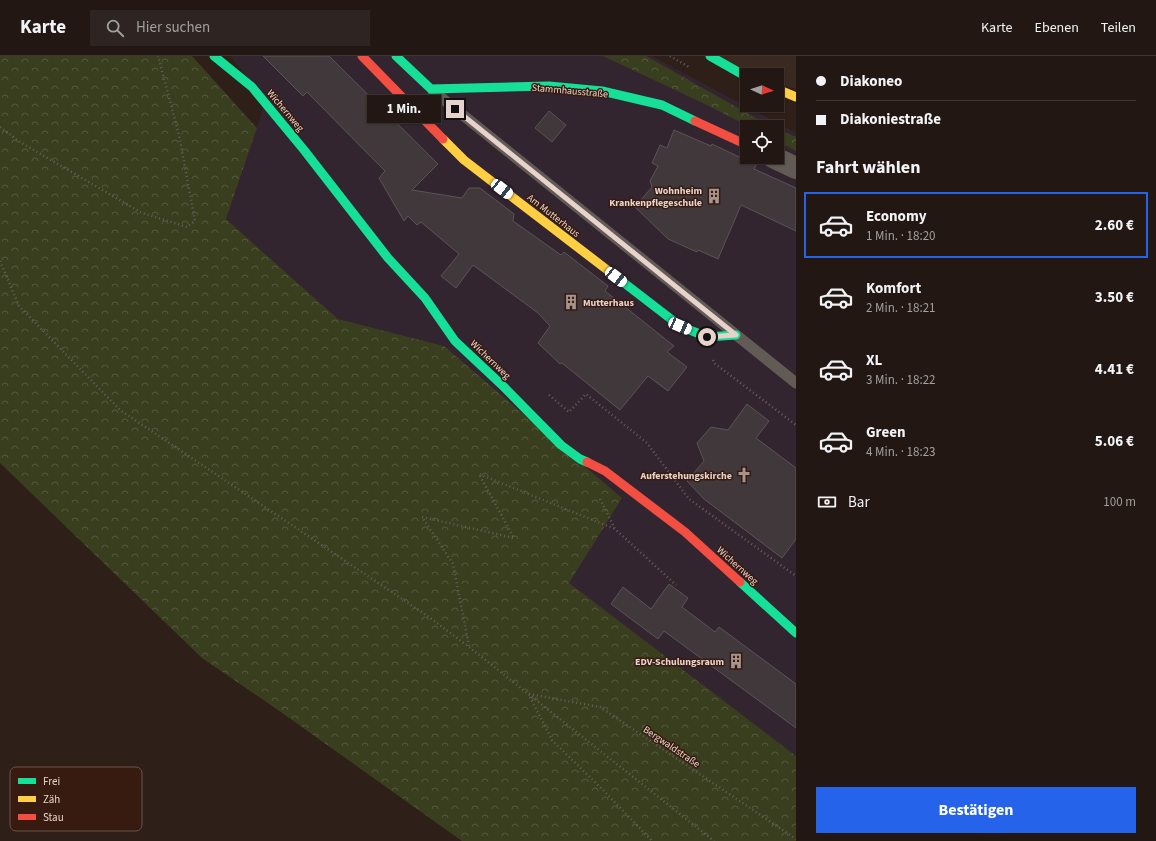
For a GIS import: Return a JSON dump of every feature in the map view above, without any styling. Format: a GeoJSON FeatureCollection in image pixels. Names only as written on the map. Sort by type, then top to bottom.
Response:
{"type":"FeatureCollection","features":[{"type":"Feature","properties":{"kind":"street","name":"Wichernweg"},"geometry":{"type":"LineString","coordinates":[[214,56],[252,87],[304,150],[388,258],[425,298],[455,341],[561,445],[580,459],[605,471],[685,532],[796,633]]}},
{"type":"Feature","properties":{"kind":"street","name":"Am Mutterhaus"},"geometry":{"type":"LineString","coordinates":[[362,56],[464,160],[680,326],[707,337],[736,335]]}},
{"type":"Feature","properties":{"kind":"street"},"geometry":{"type":"LineString","coordinates":[[396,56],[431,90]]}},
{"type":"Feature","properties":{"kind":"street"},"geometry":{"type":"LineString","coordinates":[[710,56],[740,73]]}},
{"type":"Feature","properties":{"kind":"street","name":"Stammhausstraße"},"geometry":{"type":"LineString","coordinates":[[431,90],[549,86],[602,91],[662,105],[740,142]]}},
{"type":"Feature","properties":{"kind":"street"},"geometry":{"type":"LineString","coordinates":[[784,92],[796,97]]}},
{"type":"Feature","properties":{"kind":"street"},"geometry":{"type":"LineString","coordinates":[[784,162],[796,168]]}},
{"type":"Feature","properties":{"kind":"lane"},"geometry":{"type":"LineString","coordinates":[[431,90],[796,383]]}},
{"type":"Feature","properties":{"kind":"path"},"geometry":{"type":"LineString","coordinates":[[0,127],[20,142],[142,213],[187,227],[195,221],[179,135],[158,56]]}},
{"type":"Feature","properties":{"kind":"path"},"geometry":{"type":"LineString","coordinates":[[0,261],[18,306],[120,410],[422,613],[469,647],[714,841]]}},
{"type":"Feature","properties":{"kind":"path"},"geometry":{"type":"LineString","coordinates":[[707,337],[714,362],[796,425]]}},
{"type":"Feature","properties":{"kind":"path"},"geometry":{"type":"LineString","coordinates":[[529,412],[546,394],[569,412],[586,394],[647,443],[689,499],[796,576]]}},
{"type":"Feature","properties":{"kind":"path"},"geometry":{"type":"LineString","coordinates":[[469,647],[454,564],[422,517],[514,538],[478,474],[615,528]]}},
{"type":"Feature","properties":{"kind":"path"},"geometry":{"type":"LineString","coordinates":[[597,494],[615,528],[676,585]]}},
{"type":"Feature","properties":{"kind":"path"},"geometry":{"type":"LineString","coordinates":[[529,694],[552,740],[652,841]]}},
{"type":"Feature","properties":{"kind":"path","name":"Bergwaldstraße"},"geometry":{"type":"LineString","coordinates":[[529,694],[600,707],[796,839]]}},
{"type":"Feature","properties":{"kind":"shaded area"},"geometry":{"type":"Polygon","coordinates":[[[230,56],[652,56],[740,103],[740,112],[757,112],[772,120],[740,120],[740,164],[784,164],[784,127],[796,133],[796,756],[568,583],[622,498],[444,346],[338,319],[226,219],[265,100],[230,56]]]}},
{"type":"Feature","properties":{"kind":"shaded area"},"geometry":{"type":"Polygon","coordinates":[[[710,56],[796,56],[796,89],[784,86],[784,68],[740,68],[740,71],[710,56]]]}},
{"type":"Feature","properties":{"kind":"green space"},"geometry":{"type":"Polygon","coordinates":[[[0,56],[192,56],[257,128],[226,219],[338,319],[444,346],[622,498],[569,583],[796,756],[796,841],[462,841],[278,710],[202,658],[0,463],[0,56]]]}},
{"type":"Feature","properties":{"kind":"green space"},"geometry":{"type":"Polygon","coordinates":[[[603,56],[646,56],[740,109],[740,112],[745,112],[760,120],[740,120],[740,122],[603,56]]]}},
{"type":"Feature","properties":{"kind":"green space"},"geometry":{"type":"Polygon","coordinates":[[[784,132],[796,137],[796,151],[784,145],[784,132]]]}},
{"type":"Feature","properties":{"kind":"building","name":"Mutterhaus"},"geometry":{"type":"Polygon","coordinates":[[[263,56],[329,56],[438,164],[412,190],[462,198],[469,188],[480,188],[514,214],[513,221],[561,255],[564,252],[608,286],[605,291],[674,346],[667,352],[687,367],[668,391],[648,376],[620,410],[562,363],[560,364],[538,343],[550,326],[538,313],[473,265],[456,288],[441,276],[459,254],[421,222],[417,225],[408,216],[404,221],[379,178],[385,171],[307,92],[303,96],[263,56]]]}},
{"type":"Feature","properties":{"kind":"building"},"geometry":{"type":"Polygon","coordinates":[[[549,111],[566,125],[552,142],[535,128],[549,111]]]}},
{"type":"Feature","properties":{"kind":"building"},"geometry":{"type":"Polygon","coordinates":[[[674,130],[711,146],[712,144],[740,157],[740,164],[754,164],[756,165],[754,169],[796,188],[796,231],[741,205],[718,259],[698,250],[697,252],[668,239],[635,207],[652,187],[650,181],[658,166],[652,163],[660,145],[667,148],[674,130]]]}},
{"type":"Feature","properties":{"kind":"building","name":"Auferstehungskirche"},"geometry":{"type":"Polygon","coordinates":[[[747,404],[769,421],[756,438],[796,468],[796,539],[782,558],[704,499],[687,481],[704,461],[697,443],[711,427],[728,430],[747,404]]]}},
{"type":"Feature","properties":{"kind":"building","name":"EDV-Schulungsraum"},"geometry":{"type":"Polygon","coordinates":[[[669,584],[688,598],[682,607],[715,632],[719,627],[796,684],[796,728],[664,631],[658,639],[611,604],[623,587],[651,609],[669,584]]]}},
{"type":"Feature","properties":{"kind":"traffic: fast"},"geometry":{"type":"LineString","coordinates":[[214,56],[252,87],[304,150],[388,258],[425,298],[455,341],[504,387],[561,445],[580,459],[587,462]]}},
{"type":"Feature","properties":{"kind":"traffic: fast"},"geometry":{"type":"LineString","coordinates":[[396,56],[431,89],[549,86],[602,91],[662,105],[695,121]]}},
{"type":"Feature","properties":{"kind":"traffic: fast"},"geometry":{"type":"LineString","coordinates":[[710,56],[740,73]]}},
{"type":"Feature","properties":{"kind":"traffic: fast"},"geometry":{"type":"LineString","coordinates":[[619,279],[680,326],[707,337],[736,335]]}},
{"type":"Feature","properties":{"kind":"traffic: fast"},"geometry":{"type":"LineString","coordinates":[[740,582],[796,633]]}},
{"type":"Feature","properties":{"kind":"traffic: slow"},"geometry":{"type":"LineString","coordinates":[[784,92],[796,97]]}},
{"type":"Feature","properties":{"kind":"traffic: slow"},"geometry":{"type":"LineString","coordinates":[[443,139],[464,160],[619,279]]}},
{"type":"Feature","properties":{"kind":"traffic: jam"},"geometry":{"type":"LineString","coordinates":[[362,56],[443,139]]}},
{"type":"Feature","properties":{"kind":"traffic: jam"},"geometry":{"type":"LineString","coordinates":[[695,121],[740,142]]}},
{"type":"Feature","properties":{"kind":"traffic: jam"},"geometry":{"type":"LineString","coordinates":[[587,462],[605,471],[685,532],[740,582]]}},
{"type":"Feature","properties":{"kind":"place","name":"Wohnheim Krankenpflegeschule"},"geometry":{"type":"Point","coordinates":[714,196]}},
{"type":"Feature","properties":{"kind":"place","name":"Mutterhaus"},"geometry":{"type":"Point","coordinates":[571,302]}},
{"type":"Feature","properties":{"kind":"place","name":"Auferstehungskirche"},"geometry":{"type":"Point","coordinates":[744,475]}},
{"type":"Feature","properties":{"kind":"place","name":"EDV-Schulungsraum"},"geometry":{"type":"Point","coordinates":[736,661]}},
{"type":"Feature","properties":{"kind":"route"},"geometry":{"type":"LineString","coordinates":[[455,109],[736,335],[707,337]]}}]}
